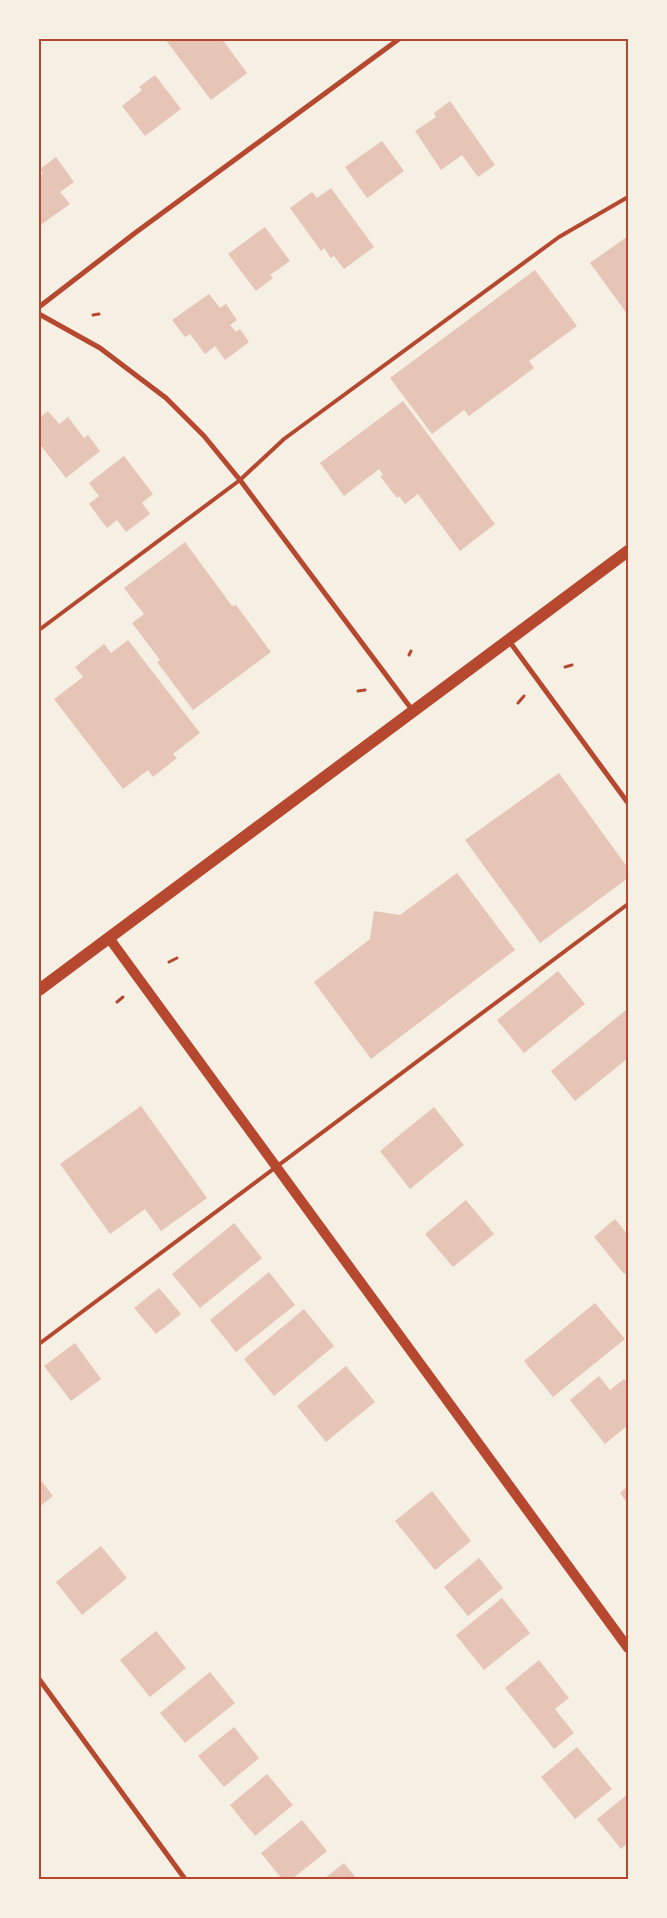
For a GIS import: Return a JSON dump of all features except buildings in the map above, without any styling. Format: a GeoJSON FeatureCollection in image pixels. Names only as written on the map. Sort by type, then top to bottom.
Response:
{"type":"FeatureCollection","features":[{"type":"Feature","properties":{"kind":"main road"},"geometry":{"type":"LineString","coordinates":[[39,990],[628,552]]}},
{"type":"Feature","properties":{"kind":"main road"},"geometry":{"type":"LineString","coordinates":[[109,938],[628,1648]]}},
{"type":"Feature","properties":{"kind":"street"},"geometry":{"type":"LineString","coordinates":[[39,307],[135,233],[398,39]]}},
{"type":"Feature","properties":{"kind":"street"},"geometry":{"type":"LineString","coordinates":[[39,314],[100,348],[166,398],[204,436],[240,480],[413,712]]}},
{"type":"Feature","properties":{"kind":"street"},"geometry":{"type":"LineString","coordinates":[[509,640],[628,803]]}},
{"type":"Feature","properties":{"kind":"street"},"geometry":{"type":"LineString","coordinates":[[39,1679],[184,1879]]}},
{"type":"Feature","properties":{"kind":"lane"},"geometry":{"type":"LineString","coordinates":[[39,630],[240,480],[284,439],[559,237],[628,197]]}},
{"type":"Feature","properties":{"kind":"lane"},"geometry":{"type":"LineString","coordinates":[[39,1344],[628,904]]}},
{"type":"Feature","properties":{"kind":"path"},"geometry":{"type":"LineString","coordinates":[[93,314],[99,314]]}},
{"type":"Feature","properties":{"kind":"path"},"geometry":{"type":"LineString","coordinates":[[565,667],[572,665]]}},
{"type":"Feature","properties":{"kind":"path"},"geometry":{"type":"LineString","coordinates":[[358,690],[365,690]]}},
{"type":"Feature","properties":{"kind":"path"},"geometry":{"type":"LineString","coordinates":[[518,703],[524,696]]}},
{"type":"Feature","properties":{"kind":"path"},"geometry":{"type":"LineString","coordinates":[[169,962],[177,958]]}},
{"type":"Feature","properties":{"kind":"path"},"geometry":{"type":"LineString","coordinates":[[117,1002],[123,997]]}}]}
